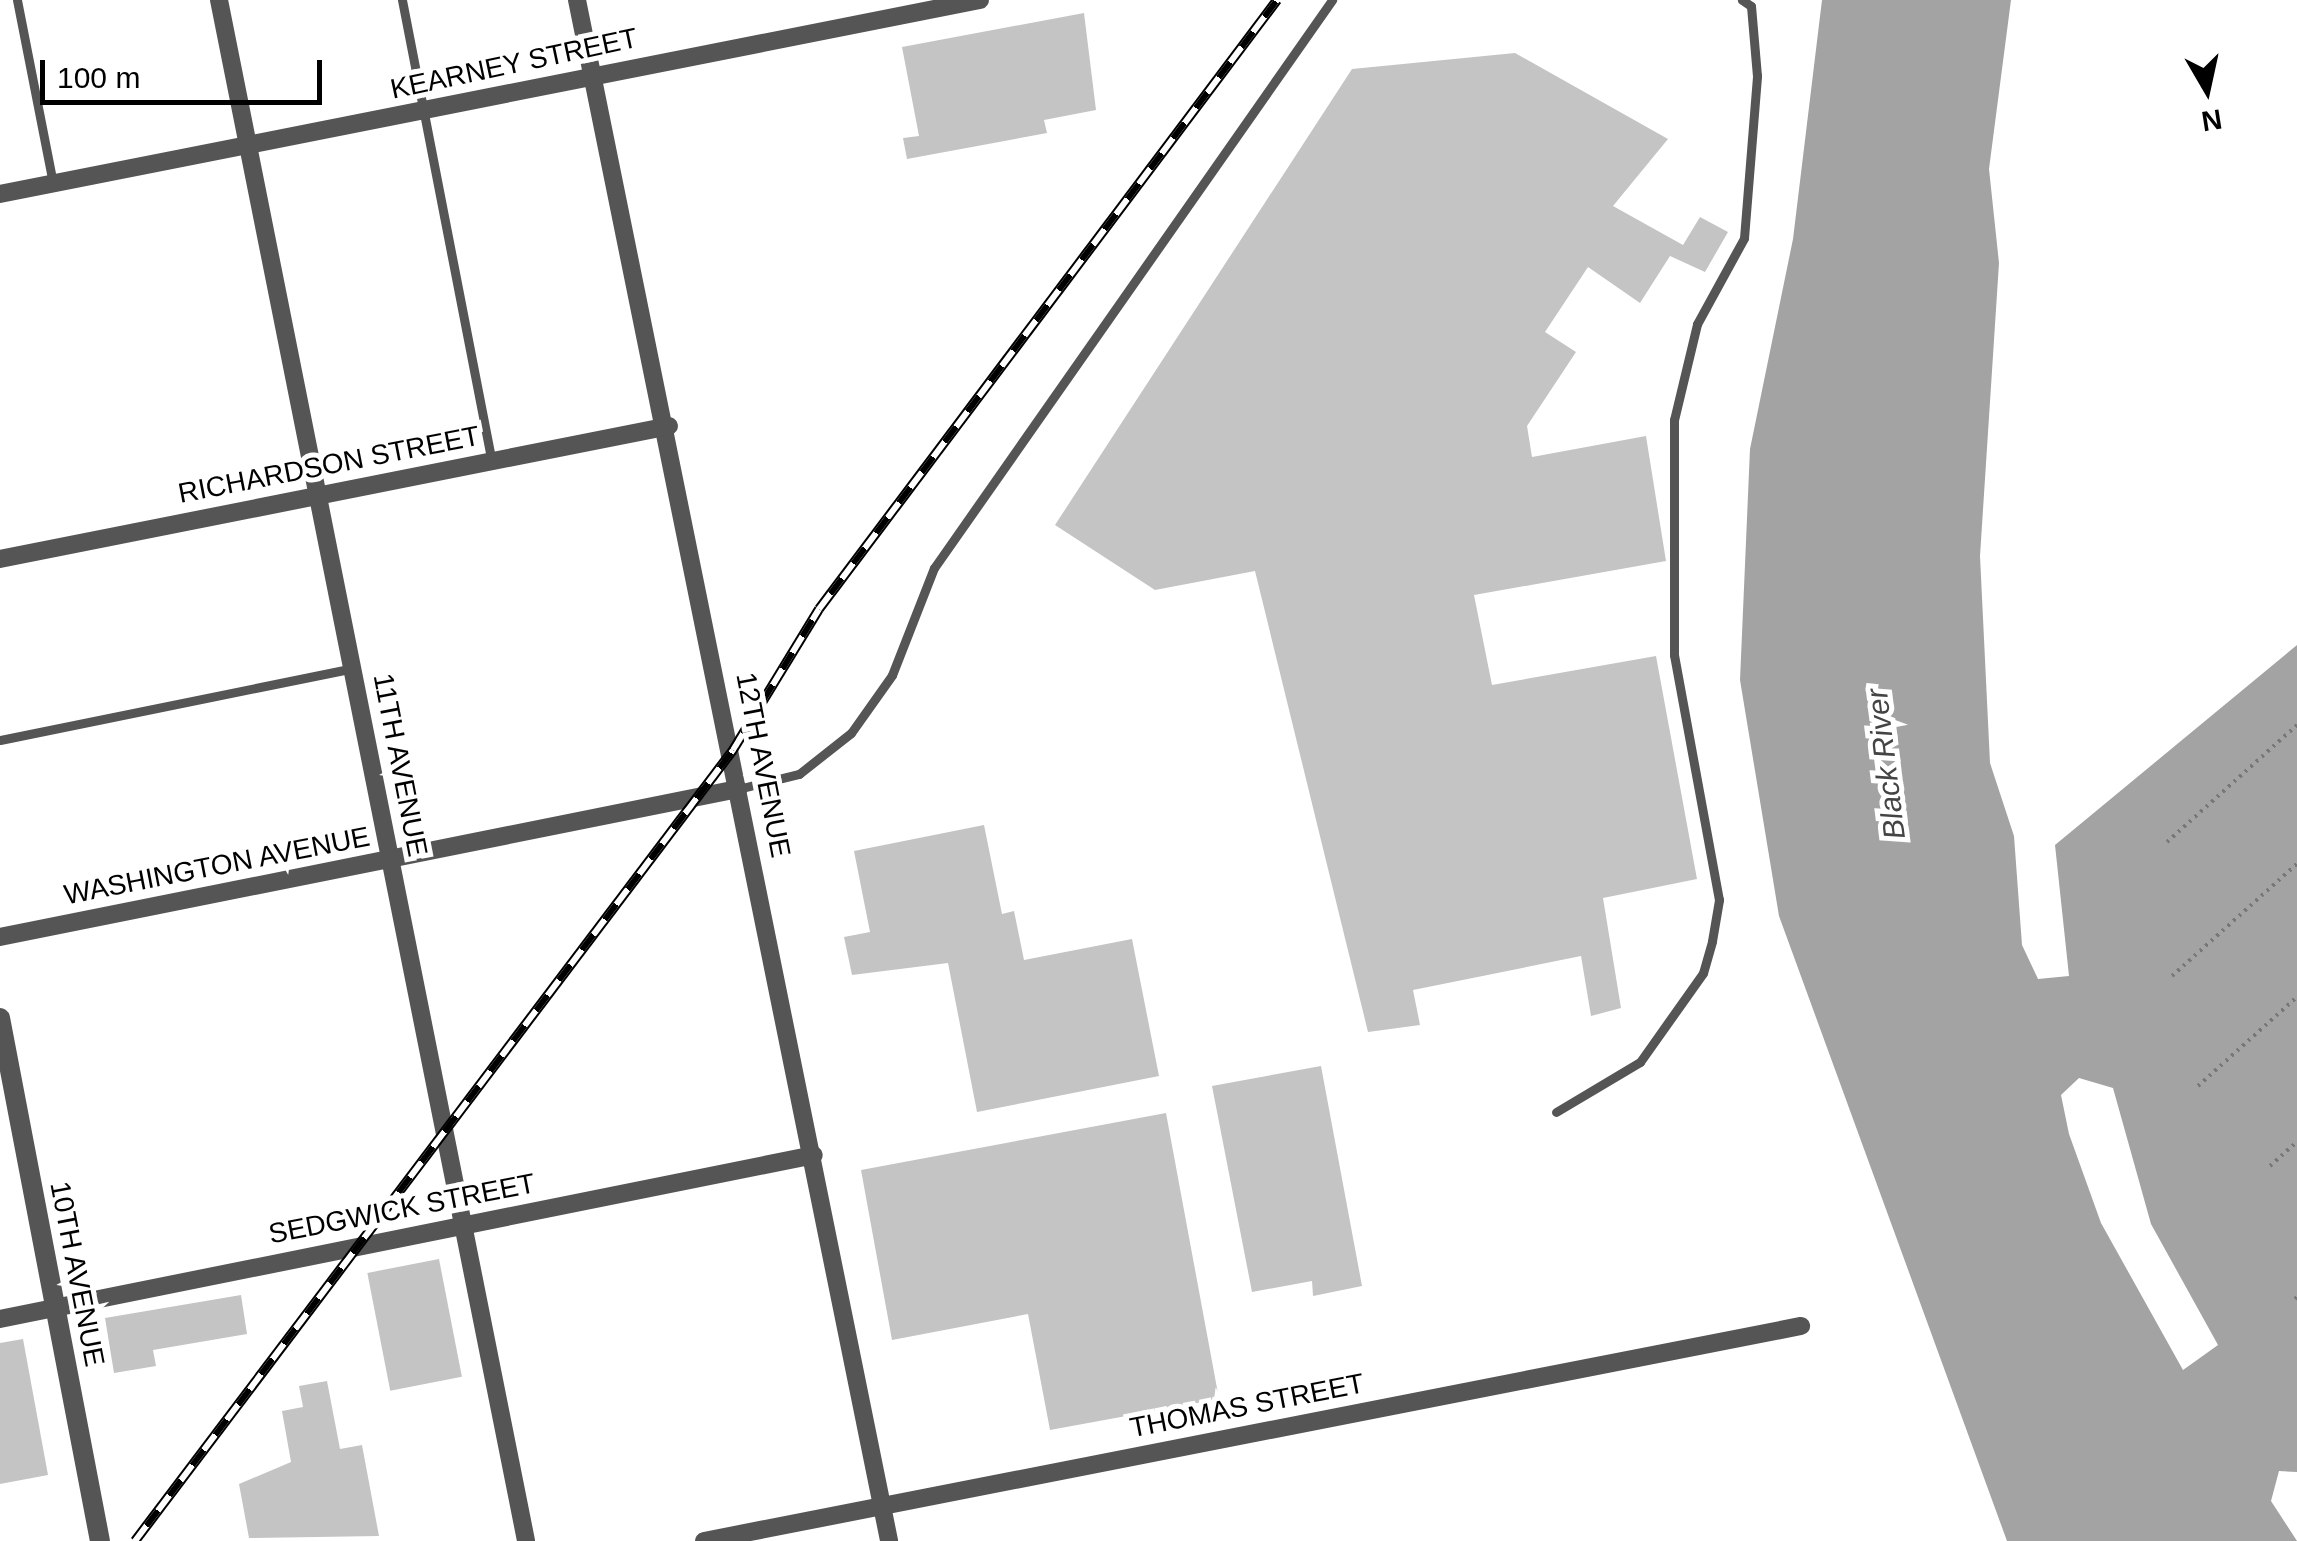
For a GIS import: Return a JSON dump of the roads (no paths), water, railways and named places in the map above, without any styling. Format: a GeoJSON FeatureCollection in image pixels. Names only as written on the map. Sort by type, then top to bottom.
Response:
{"type":"FeatureCollection","features":[{"type":"Feature","properties":{"kind":"street","name":"11TH AVENUE"},"geometry":{"type":"LineString","coordinates":[[218,0],[526,1541]]}},
{"type":"Feature","properties":{"kind":"street","name":"12TH AVENUE"},"geometry":{"type":"LineString","coordinates":[[578,0],[598,74],[889,1541]]}},
{"type":"Feature","properties":{"kind":"street","name":"KEARNEY STREET"},"geometry":{"type":"LineString","coordinates":[[0,194],[980,0]]}},
{"type":"Feature","properties":{"kind":"street","name":"RICHARDSON STREET"},"geometry":{"type":"LineString","coordinates":[[0,558],[669,426]]}},
{"type":"Feature","properties":{"kind":"street","name":"WASHINGTON AVENUE"},"geometry":{"type":"LineString","coordinates":[[0,936],[738,788]]}},
{"type":"Feature","properties":{"kind":"street","name":"10TH AVENUE"},"geometry":{"type":"LineString","coordinates":[[0,1018],[100,1541]]}},
{"type":"Feature","properties":{"kind":"street","name":"SEDGWICK STREET"},"geometry":{"type":"LineString","coordinates":[[0,1319],[814,1155]]}},
{"type":"Feature","properties":{"kind":"street","name":"THOMAS STREET"},"geometry":{"type":"LineString","coordinates":[[704,1541],[1801,1326]]}},
{"type":"Feature","properties":{"kind":"lane"},"geometry":{"type":"LineString","coordinates":[[17,0],[54,184]]}},
{"type":"Feature","properties":{"kind":"lane"},"geometry":{"type":"LineString","coordinates":[[402,0],[491,460]]}},
{"type":"Feature","properties":{"kind":"lane"},"geometry":{"type":"LineString","coordinates":[[738,788],[799,774],[851,734],[892,675],[934,568],[1332,0]]}},
{"type":"Feature","properties":{"kind":"lane"},"geometry":{"type":"LineString","coordinates":[[1556,1112],[1640,1062],[1703,973],[1719,900],[1674,655],[1674,420],[1698,324],[1744,238],[1757,76],[1752,6],[1742,0]]}},
{"type":"Feature","properties":{"kind":"lane"},"geometry":{"type":"LineString","coordinates":[[0,740],[353,668]]}},
{"type":"Feature","properties":{"kind":"water","name":"Black River"},"geometry":{"type":"Polygon","coordinates":[[[1822,0],[2011,0],[1989,169],[1999,263],[1980,556],[1990,763],[2014,836],[2022,945],[2038,979],[2069,976],[2055,845],[2297,645],[2297,1472],[2279,1471],[2271,1501],[2297,1541],[2007,1541],[1779,916],[1740,680],[1750,449],[1793,239],[1822,0]],[[2079,1078],[2061,1095],[2069,1134],[2101,1223],[2183,1370],[2218,1345],[2151,1224],[2113,1088],[2079,1078]]]}},
{"type":"Feature","properties":{"kind":"railway"},"geometry":{"type":"LineString","coordinates":[[135,1541],[733,750],[819,609],[1277,0]]}}]}
